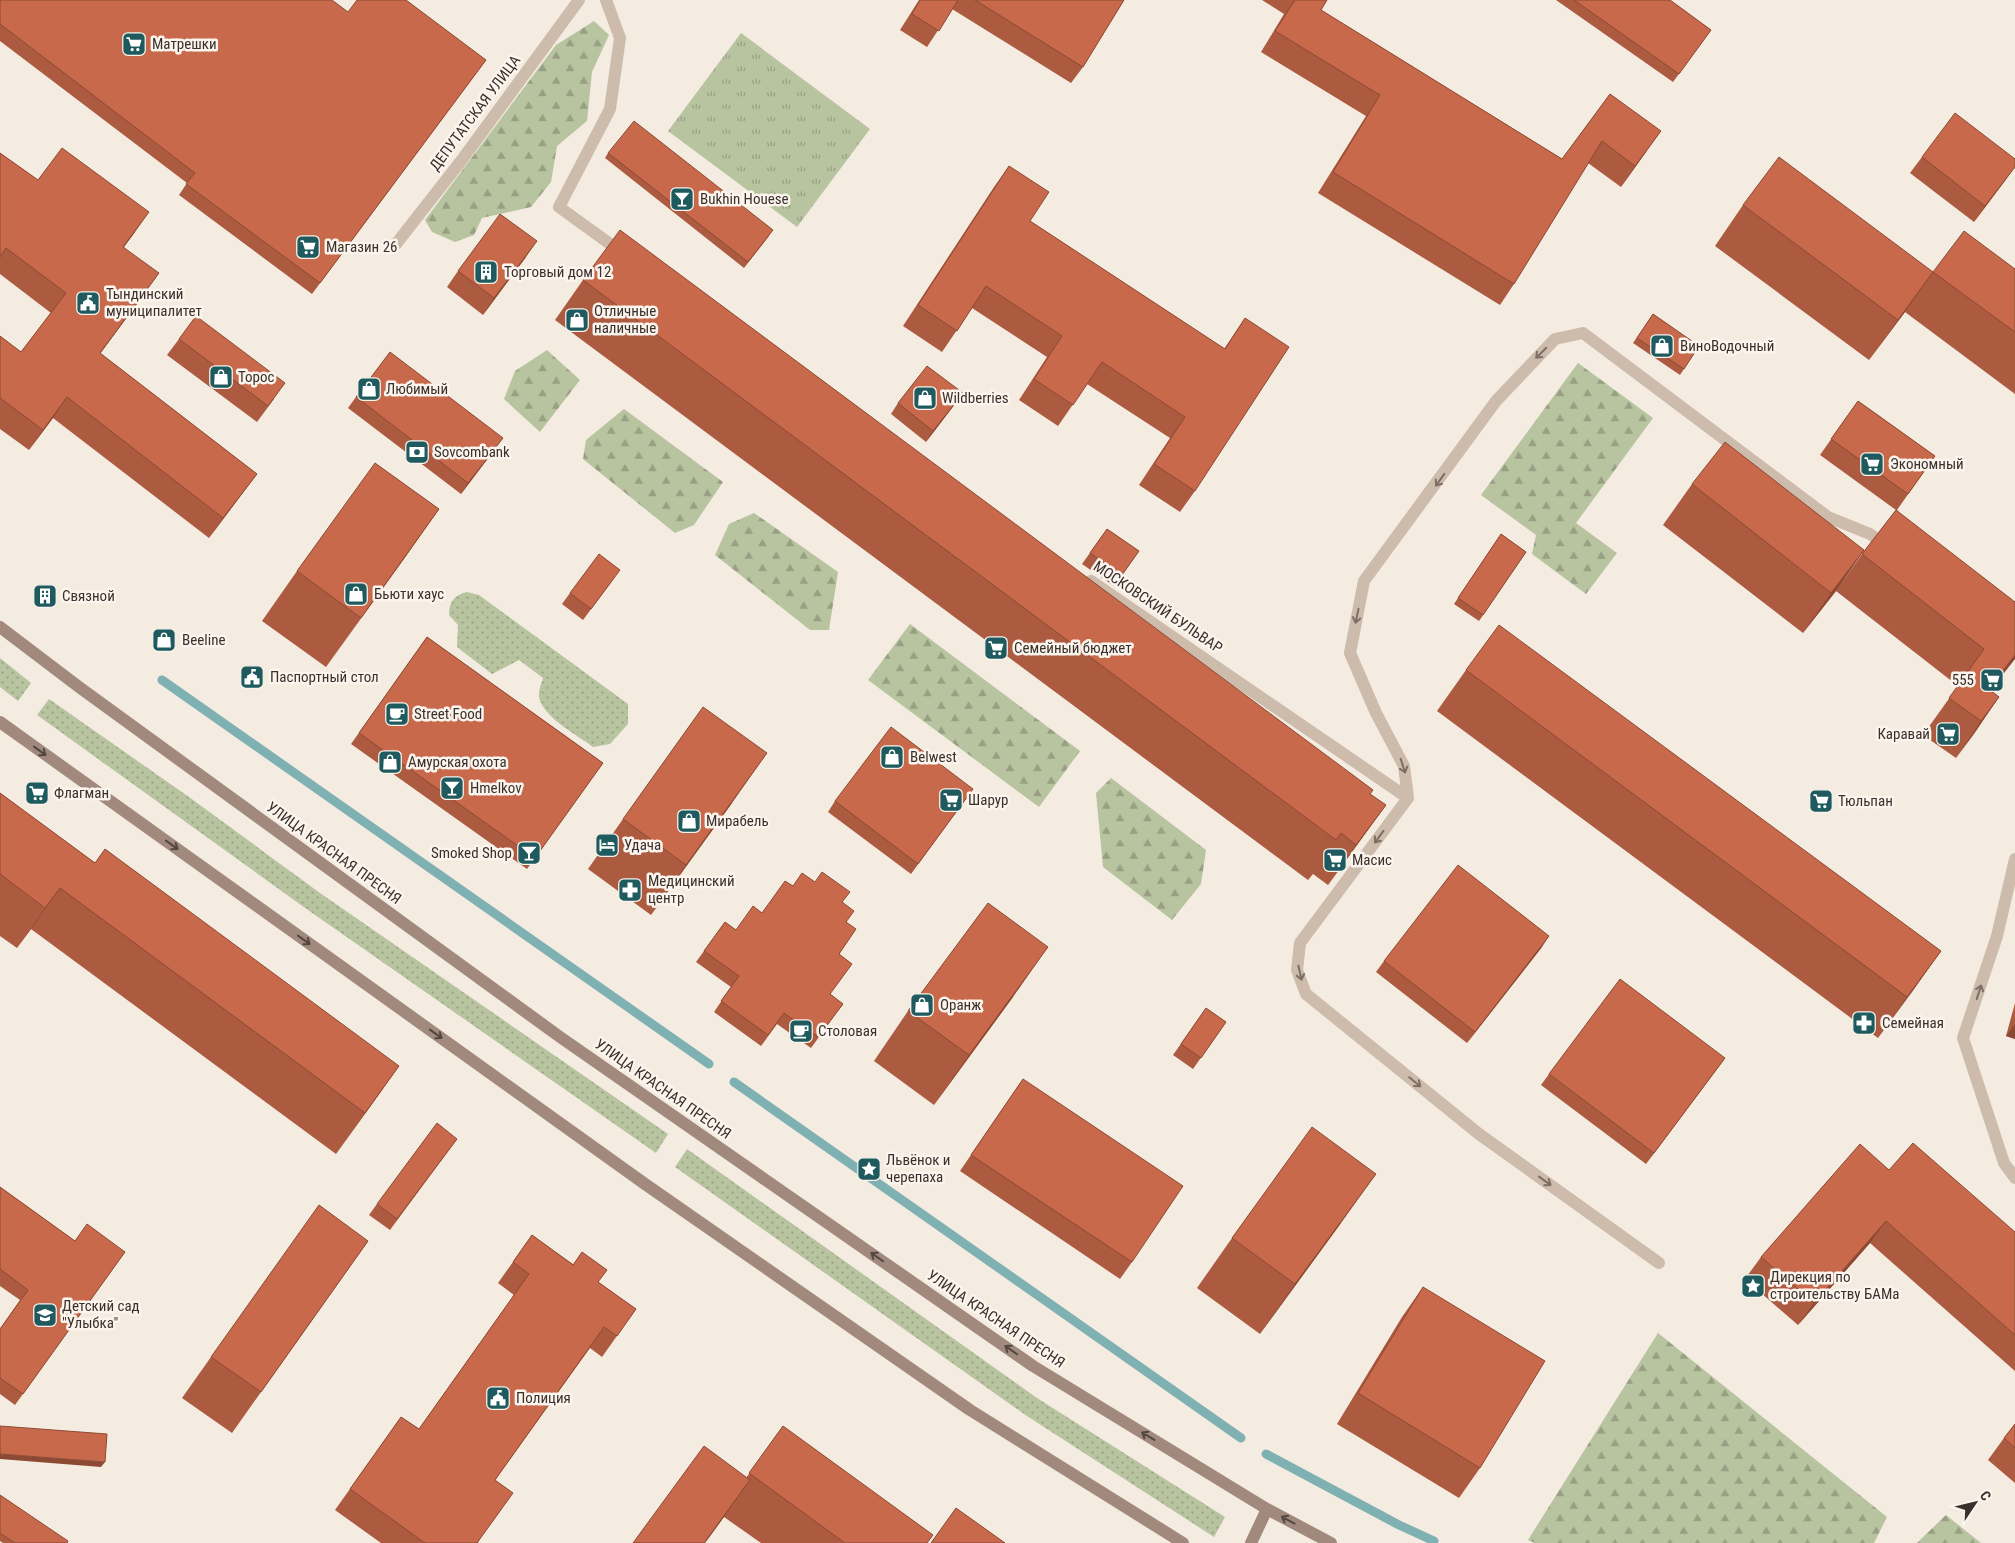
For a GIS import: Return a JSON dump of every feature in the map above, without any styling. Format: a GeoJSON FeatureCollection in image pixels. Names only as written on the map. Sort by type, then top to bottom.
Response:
{"type":"FeatureCollection","features":[{"type":"Feature","properties":{"kind":"street","name":"ДЕПУТАТСКАЯ УЛИЦА"},"geometry":{"type":"LineString","coordinates":[[396,244],[461,161],[579,0]]}},
{"type":"Feature","properties":{"kind":"street"},"geometry":{"type":"LineString","coordinates":[[606,0],[620,38],[610,109],[559,206],[630,259]]}},
{"type":"Feature","properties":{"kind":"street"},"geometry":{"type":"LineString","coordinates":[[1659,1263],[1479,1134],[1306,994],[1297,970],[1300,943],[1408,798],[1404,766],[1376,713],[1350,653],[1364,581],[1496,401],[1555,339],[1584,333],[1828,518],[1870,534],[1900,556]]}},
{"type":"Feature","properties":{"kind":"street","name":"МОСКОВСКИЙ БУЛЬВАР"},"geometry":{"type":"LineString","coordinates":[[1078,572],[1408,798]]}},
{"type":"Feature","properties":{"kind":"street","name":"УЛИЦА КРАСНАЯ ПРЕСНЯ"},"geometry":{"type":"LineString","coordinates":[[0,627],[78,688],[552,1031],[1033,1366],[1268,1510],[1331,1543]]}},
{"type":"Feature","properties":{"kind":"street"},"geometry":{"type":"LineString","coordinates":[[0,722],[645,1184],[962,1404],[1183,1543]]}},
{"type":"Feature","properties":{"kind":"street"},"geometry":{"type":"LineString","coordinates":[[2015,859],[1997,936],[1962,1038],[2004,1163],[2015,1178]]}},
{"type":"Feature","properties":{"kind":"street"},"geometry":{"type":"LineString","coordinates":[[1251,1543],[1268,1510]]}},
{"type":"Feature","properties":{"kind":"green space"},"geometry":{"type":"Polygon","coordinates":[[[594,21],[609,35],[592,72],[587,121],[557,146],[551,182],[531,207],[482,218],[474,235],[455,242],[432,232],[425,220],[556,45],[594,21]]]}},
{"type":"Feature","properties":{"kind":"green space"},"geometry":{"type":"Polygon","coordinates":[[[741,33],[870,129],[797,227],[668,131],[741,33]]]}},
{"type":"Feature","properties":{"kind":"green space"},"geometry":{"type":"Polygon","coordinates":[[[547,350],[580,380],[540,432],[504,399],[515,371],[547,350]]]}},
{"type":"Feature","properties":{"kind":"green space"},"geometry":{"type":"Polygon","coordinates":[[[1578,363],[1653,418],[1576,523],[1617,553],[1586,594],[1532,554],[1536,535],[1481,495],[1578,363]]]}},
{"type":"Feature","properties":{"kind":"green space"},"geometry":{"type":"Polygon","coordinates":[[[624,409],[723,482],[694,525],[675,533],[583,459],[586,440],[624,409]]]}},
{"type":"Feature","properties":{"kind":"green space"},"geometry":{"type":"Polygon","coordinates":[[[754,513],[838,572],[829,630],[810,630],[715,555],[729,524],[754,513]]]}},
{"type":"Feature","properties":{"kind":"green space"},"geometry":{"type":"Polygon","coordinates":[[[467,592],[479,595],[628,704],[628,724],[610,744],[593,747],[556,721],[544,708],[539,698],[543,678],[519,660],[492,674],[457,647],[458,625],[449,615],[449,610],[451,603],[456,597],[467,592]]]}},
{"type":"Feature","properties":{"kind":"green space"},"geometry":{"type":"Polygon","coordinates":[[[910,624],[1080,751],[1039,807],[868,680],[910,624]]]}},
{"type":"Feature","properties":{"kind":"green space"},"geometry":{"type":"Polygon","coordinates":[[[0,658],[31,683],[18,701],[0,687],[0,658]]]}},
{"type":"Feature","properties":{"kind":"green space"},"geometry":{"type":"Polygon","coordinates":[[[49,699],[189,797],[320,893],[668,1134],[656,1153],[308,910],[37,715],[49,699]]]}},
{"type":"Feature","properties":{"kind":"green space"},"geometry":{"type":"Polygon","coordinates":[[[1111,778],[1206,850],[1201,884],[1172,920],[1103,867],[1096,793],[1111,778]]]}},
{"type":"Feature","properties":{"kind":"green space"},"geometry":{"type":"Polygon","coordinates":[[[687,1149],[1037,1398],[1225,1517],[1214,1537],[1027,1416],[675,1167],[687,1149]]]}},
{"type":"Feature","properties":{"kind":"green space"},"geometry":{"type":"Polygon","coordinates":[[[1658,1333],[1887,1517],[1874,1543],[1535,1543],[1528,1540],[1658,1333]]]}},
{"type":"Feature","properties":{"kind":"green space"},"geometry":{"type":"Polygon","coordinates":[[[1946,1515],[1981,1543],[1917,1543],[1946,1515]]]}},
{"type":"Feature","properties":{"kind":"building"},"geometry":{"type":"Polygon","coordinates":[[[0,0],[332,0],[348,12],[357,0],[406,0],[486,60],[320,283],[186,184],[195,173],[0,24],[0,0]]]}},
{"type":"Feature","properties":{"kind":"building"},"geometry":{"type":"Polygon","coordinates":[[[920,0],[958,0],[939,31],[912,14],[920,0]]]}},
{"type":"Feature","properties":{"kind":"building"},"geometry":{"type":"Polygon","coordinates":[[[975,0],[1124,0],[1083,67],[975,0]]]}},
{"type":"Feature","properties":{"kind":"building"},"geometry":{"type":"Polygon","coordinates":[[[1295,0],[1327,0],[1321,10],[1562,159],[1610,94],[1661,131],[1635,166],[1602,141],[1514,284],[1333,172],[1380,95],[1275,31],[1295,0]]]}},
{"type":"Feature","properties":{"kind":"building"},"geometry":{"type":"Polygon","coordinates":[[[1574,0],[1670,0],[1711,30],[1679,74],[1574,0]]]}},
{"type":"Feature","properties":{"kind":"building"},"geometry":{"type":"Polygon","coordinates":[[[1955,113],[2015,159],[2015,167],[1985,206],[1922,157],[1955,113]]]}},
{"type":"Feature","properties":{"kind":"building"},"geometry":{"type":"Polygon","coordinates":[[[634,121],[773,230],[748,262],[608,153],[634,121]]]}},
{"type":"Feature","properties":{"kind":"building"},"geometry":{"type":"Polygon","coordinates":[[[62,148],[149,212],[123,247],[159,273],[100,353],[257,474],[223,518],[67,397],[43,430],[0,398],[0,336],[21,352],[66,293],[6,248],[0,257],[0,153],[38,180],[62,148]]]}},
{"type":"Feature","properties":{"kind":"building"},"geometry":{"type":"Polygon","coordinates":[[[1779,157],[1933,272],[1898,320],[1743,205],[1779,157]]]}},
{"type":"Feature","properties":{"kind":"building"},"geometry":{"type":"Polygon","coordinates":[[[1009,166],[1049,192],[1030,221],[1225,349],[1245,318],[1289,347],[1195,491],[1154,464],[1185,417],[1102,362],[1073,405],[1034,379],[1062,336],[986,286],[957,331],[918,305],[1009,166]]]}},
{"type":"Feature","properties":{"kind":"building","name":"Торговый дом 12"},"geometry":{"type":"Polygon","coordinates":[[[500,214],[537,241],[494,298],[458,271],[500,214]]]}},
{"type":"Feature","properties":{"kind":"building"},"geometry":{"type":"Polygon","coordinates":[[[620,230],[1373,790],[1370,794],[1386,805],[1356,845],[1341,833],[1336,840],[583,280],[620,230]]]}},
{"type":"Feature","properties":{"kind":"building"},"geometry":{"type":"Polygon","coordinates":[[[1964,231],[2015,269],[2015,332],[1933,272],[1964,231]]]}},
{"type":"Feature","properties":{"kind":"building"},"geometry":{"type":"Polygon","coordinates":[[[1653,314],[1699,346],[1684,369],[1637,338],[1653,314]]]}},
{"type":"Feature","properties":{"kind":"building"},"geometry":{"type":"Polygon","coordinates":[[[196,316],[285,383],[268,406],[179,339],[196,316]]]}},
{"type":"Feature","properties":{"kind":"building"},"geometry":{"type":"Polygon","coordinates":[[[390,352],[503,438],[468,483],[356,397],[390,352]]]}},
{"type":"Feature","properties":{"kind":"building"},"geometry":{"type":"Polygon","coordinates":[[[927,366],[963,393],[933,431],[898,403],[927,366]]]}},
{"type":"Feature","properties":{"kind":"building"},"geometry":{"type":"Polygon","coordinates":[[[1858,401],[1935,456],[1908,494],[1831,439],[1858,401]]]}},
{"type":"Feature","properties":{"kind":"building"},"geometry":{"type":"Polygon","coordinates":[[[1725,442],[1864,550],[1831,593],[1692,484],[1725,442]]]}},
{"type":"Feature","properties":{"kind":"building"},"geometry":{"type":"Polygon","coordinates":[[[375,463],[439,509],[361,618],[297,571],[375,463]]]}},
{"type":"Feature","properties":{"kind":"building"},"geometry":{"type":"Polygon","coordinates":[[[1896,510],[2015,602],[2015,655],[1989,689],[1999,697],[1981,721],[1949,698],[1984,649],[1862,554],[1896,510]]]}},
{"type":"Feature","properties":{"kind":"building"},"geometry":{"type":"Polygon","coordinates":[[[1107,529],[1139,551],[1122,575],[1090,553],[1107,529]]]}},
{"type":"Feature","properties":{"kind":"building"},"geometry":{"type":"Polygon","coordinates":[[[1501,534],[1526,552],[1483,615],[1458,598],[1501,534]]]}},
{"type":"Feature","properties":{"kind":"building"},"geometry":{"type":"Polygon","coordinates":[[[599,554],[620,570],[591,609],[570,593],[599,554]]]}},
{"type":"Feature","properties":{"kind":"building"},"geometry":{"type":"Polygon","coordinates":[[[1499,625],[1941,951],[1907,997],[1466,670],[1499,625]]]}},
{"type":"Feature","properties":{"kind":"building"},"geometry":{"type":"Polygon","coordinates":[[[427,637],[603,763],[535,858],[359,733],[427,637]]]}},
{"type":"Feature","properties":{"kind":"building"},"geometry":{"type":"Polygon","coordinates":[[[703,707],[767,753],[686,865],[623,819],[703,707]]]}},
{"type":"Feature","properties":{"kind":"building"},"geometry":{"type":"Polygon","coordinates":[[[891,727],[973,789],[918,864],[835,801],[891,727]]]}},
{"type":"Feature","properties":{"kind":"building"},"geometry":{"type":"Polygon","coordinates":[[[0,793],[95,863],[105,849],[399,1066],[365,1113],[60,888],[45,908],[0,874],[0,793]]]}},
{"type":"Feature","properties":{"kind":"building"},"geometry":{"type":"Polygon","coordinates":[[[1458,865],[1549,936],[1475,1032],[1384,961],[1458,865]]]}},
{"type":"Feature","properties":{"kind":"building"},"geometry":{"type":"Polygon","coordinates":[[[822,872],[850,892],[842,902],[854,911],[846,922],[856,929],[839,954],[852,964],[830,994],[843,1004],[818,1037],[784,1013],[768,1035],[721,1001],[739,976],[704,951],[725,922],[736,930],[753,906],[762,913],[785,881],[793,886],[802,873],[815,882],[822,872]]]}},
{"type":"Feature","properties":{"kind":"building"},"geometry":{"type":"Polygon","coordinates":[[[988,903],[1048,947],[969,1055],[908,1011],[988,903]]]}},
{"type":"Feature","properties":{"kind":"building"},"geometry":{"type":"Polygon","coordinates":[[[1620,979],[1725,1058],[1654,1153],[1549,1074],[1620,979]]]}},
{"type":"Feature","properties":{"kind":"building"},"geometry":{"type":"Polygon","coordinates":[[[1206,1008],[1226,1022],[1201,1058],[1181,1044],[1206,1008]]]}},
{"type":"Feature","properties":{"kind":"building"},"geometry":{"type":"Polygon","coordinates":[[[1023,1079],[1183,1186],[1132,1262],[971,1155],[1023,1079]]]}},
{"type":"Feature","properties":{"kind":"building"},"geometry":{"type":"Polygon","coordinates":[[[437,1123],[457,1139],[397,1219],[377,1204],[437,1123]]]}},
{"type":"Feature","properties":{"kind":"building"},"geometry":{"type":"Polygon","coordinates":[[[1312,1127],[1376,1174],[1295,1284],[1232,1238],[1312,1127]]]}},
{"type":"Feature","properties":{"kind":"building"},"geometry":{"type":"Polygon","coordinates":[[[1913,1143],[2015,1232],[2015,1335],[1886,1221],[1814,1303],[1761,1257],[1860,1144],[1889,1170],[1913,1143]]]}},
{"type":"Feature","properties":{"kind":"building","name":"Детский сад \"Улыбка\""},"geometry":{"type":"Polygon","coordinates":[[[0,1187],[75,1241],[87,1224],[125,1252],[23,1394],[0,1378],[0,1329],[28,1290],[0,1269],[0,1187]]]}},
{"type":"Feature","properties":{"kind":"building"},"geometry":{"type":"Polygon","coordinates":[[[319,1205],[368,1241],[261,1392],[211,1357],[319,1205]]]}},
{"type":"Feature","properties":{"kind":"building","name":"Полиция"},"geometry":{"type":"Polygon","coordinates":[[[532,1235],[573,1265],[582,1252],[607,1270],[598,1282],[636,1309],[617,1336],[604,1327],[495,1480],[513,1493],[477,1543],[425,1543],[350,1489],[401,1417],[419,1429],[529,1274],[513,1262],[532,1235]]]}},
{"type":"Feature","properties":{"kind":"building"},"geometry":{"type":"Polygon","coordinates":[[[1423,1287],[1545,1361],[1480,1468],[1358,1393],[1423,1287]]]}},
{"type":"Feature","properties":{"kind":"building"},"geometry":{"type":"Polygon","coordinates":[[[2015,1424],[2015,1448],[2004,1438],[2015,1424]]]}},
{"type":"Feature","properties":{"kind":"building"},"geometry":{"type":"Polygon","coordinates":[[[0,1426],[107,1434],[105,1462],[0,1454],[0,1426]]]}},
{"type":"Feature","properties":{"kind":"building"},"geometry":{"type":"Polygon","coordinates":[[[783,1426],[933,1535],[927,1543],[845,1543],[749,1473],[783,1426]]]}},
{"type":"Feature","properties":{"kind":"building"},"geometry":{"type":"Polygon","coordinates":[[[704,1446],[750,1480],[704,1543],[633,1543],[704,1446]]]}},
{"type":"Feature","properties":{"kind":"building"},"geometry":{"type":"Polygon","coordinates":[[[0,1495],[68,1541],[67,1543],[15,1543],[0,1533],[0,1495]]]}},
{"type":"Feature","properties":{"kind":"building"},"geometry":{"type":"Polygon","coordinates":[[[956,1508],[1005,1543],[931,1543],[956,1508]]]}},
{"type":"Feature","properties":{"kind":"waterway"},"geometry":{"type":"LineString","coordinates":[[162,680],[709,1064]]}},
{"type":"Feature","properties":{"kind":"waterway"},"geometry":{"type":"LineString","coordinates":[[734,1082],[1241,1438]]}},
{"type":"Feature","properties":{"kind":"waterway"},"geometry":{"type":"LineString","coordinates":[[1266,1454],[1399,1525],[1434,1541]]}},
{"type":"Feature","properties":{"kind":"place","name":"Матрешки"},"geometry":{"type":"Point","coordinates":[134,44]}},
{"type":"Feature","properties":{"kind":"place","name":"Bukhin Houese"},"geometry":{"type":"Point","coordinates":[682,199]}},
{"type":"Feature","properties":{"kind":"place","name":"Магазин 26"},"geometry":{"type":"Point","coordinates":[308,247]}},
{"type":"Feature","properties":{"kind":"place","name":"Торговый дом 12"},"geometry":{"type":"Point","coordinates":[486,272]}},
{"type":"Feature","properties":{"kind":"place","name":"Тындинский муниципалитет"},"geometry":{"type":"Point","coordinates":[88,303]}},
{"type":"Feature","properties":{"kind":"place","name":"Отличные наличные"},"geometry":{"type":"Point","coordinates":[577,320]}},
{"type":"Feature","properties":{"kind":"place","name":"ВиноВодочный"},"geometry":{"type":"Point","coordinates":[1662,346]}},
{"type":"Feature","properties":{"kind":"place","name":"Торос"},"geometry":{"type":"Point","coordinates":[221,377]}},
{"type":"Feature","properties":{"kind":"place","name":"Любимый"},"geometry":{"type":"Point","coordinates":[369,389]}},
{"type":"Feature","properties":{"kind":"place","name":"Wildberries"},"geometry":{"type":"Point","coordinates":[925,398]}},
{"type":"Feature","properties":{"kind":"place","name":"Sovcombank"},"geometry":{"type":"Point","coordinates":[417,452]}},
{"type":"Feature","properties":{"kind":"place","name":"Экономный"},"geometry":{"type":"Point","coordinates":[1872,464]}},
{"type":"Feature","properties":{"kind":"place","name":"Бьюти хаус"},"geometry":{"type":"Point","coordinates":[356,594]}},
{"type":"Feature","properties":{"kind":"place","name":"Связной"},"geometry":{"type":"Point","coordinates":[45,596]}},
{"type":"Feature","properties":{"kind":"place","name":"Beeline"},"geometry":{"type":"Point","coordinates":[164,640]}},
{"type":"Feature","properties":{"kind":"place","name":"Семейный бюджет"},"geometry":{"type":"Point","coordinates":[996,648]}},
{"type":"Feature","properties":{"kind":"place","name":"Паспортный стол"},"geometry":{"type":"Point","coordinates":[252,677]}},
{"type":"Feature","properties":{"kind":"place","name":"555"},"geometry":{"type":"Point","coordinates":[1992,680]}},
{"type":"Feature","properties":{"kind":"place","name":"Street Food"},"geometry":{"type":"Point","coordinates":[397,714]}},
{"type":"Feature","properties":{"kind":"place","name":"Каравай"},"geometry":{"type":"Point","coordinates":[1948,734]}},
{"type":"Feature","properties":{"kind":"place","name":"Belwest"},"geometry":{"type":"Point","coordinates":[892,757]}},
{"type":"Feature","properties":{"kind":"place","name":"Амурская охота"},"geometry":{"type":"Point","coordinates":[390,762]}},
{"type":"Feature","properties":{"kind":"place","name":"Hmelkov"},"geometry":{"type":"Point","coordinates":[452,788]}},
{"type":"Feature","properties":{"kind":"place","name":"Флагман"},"geometry":{"type":"Point","coordinates":[37,793]}},
{"type":"Feature","properties":{"kind":"place","name":"Шарур"},"geometry":{"type":"Point","coordinates":[951,800]}},
{"type":"Feature","properties":{"kind":"place","name":"Тюльпан"},"geometry":{"type":"Point","coordinates":[1821,801]}},
{"type":"Feature","properties":{"kind":"place","name":"Мирабель"},"geometry":{"type":"Point","coordinates":[689,821]}},
{"type":"Feature","properties":{"kind":"place","name":"Удача"},"geometry":{"type":"Point","coordinates":[607,845]}},
{"type":"Feature","properties":{"kind":"place","name":"Smoked Shop"},"geometry":{"type":"Point","coordinates":[529,853]}},
{"type":"Feature","properties":{"kind":"place","name":"Масис"},"geometry":{"type":"Point","coordinates":[1335,860]}},
{"type":"Feature","properties":{"kind":"place","name":"Медицинский центр"},"geometry":{"type":"Point","coordinates":[630,890]}},
{"type":"Feature","properties":{"kind":"place","name":"Оранж"},"geometry":{"type":"Point","coordinates":[922,1005]}},
{"type":"Feature","properties":{"kind":"place","name":"Семейная"},"geometry":{"type":"Point","coordinates":[1864,1023]}},
{"type":"Feature","properties":{"kind":"place","name":"Столовая"},"geometry":{"type":"Point","coordinates":[801,1031]}},
{"type":"Feature","properties":{"kind":"place","name":"Львёнок и черепаха"},"geometry":{"type":"Point","coordinates":[869,1169]}},
{"type":"Feature","properties":{"kind":"place","name":"Дирекция по строительству БАМа"},"geometry":{"type":"Point","coordinates":[1753,1286]}},
{"type":"Feature","properties":{"kind":"place","name":"Детский сад \"Улыбка\""},"geometry":{"type":"Point","coordinates":[45,1315]}},
{"type":"Feature","properties":{"kind":"place","name":"Полиция"},"geometry":{"type":"Point","coordinates":[498,1398]}}]}
